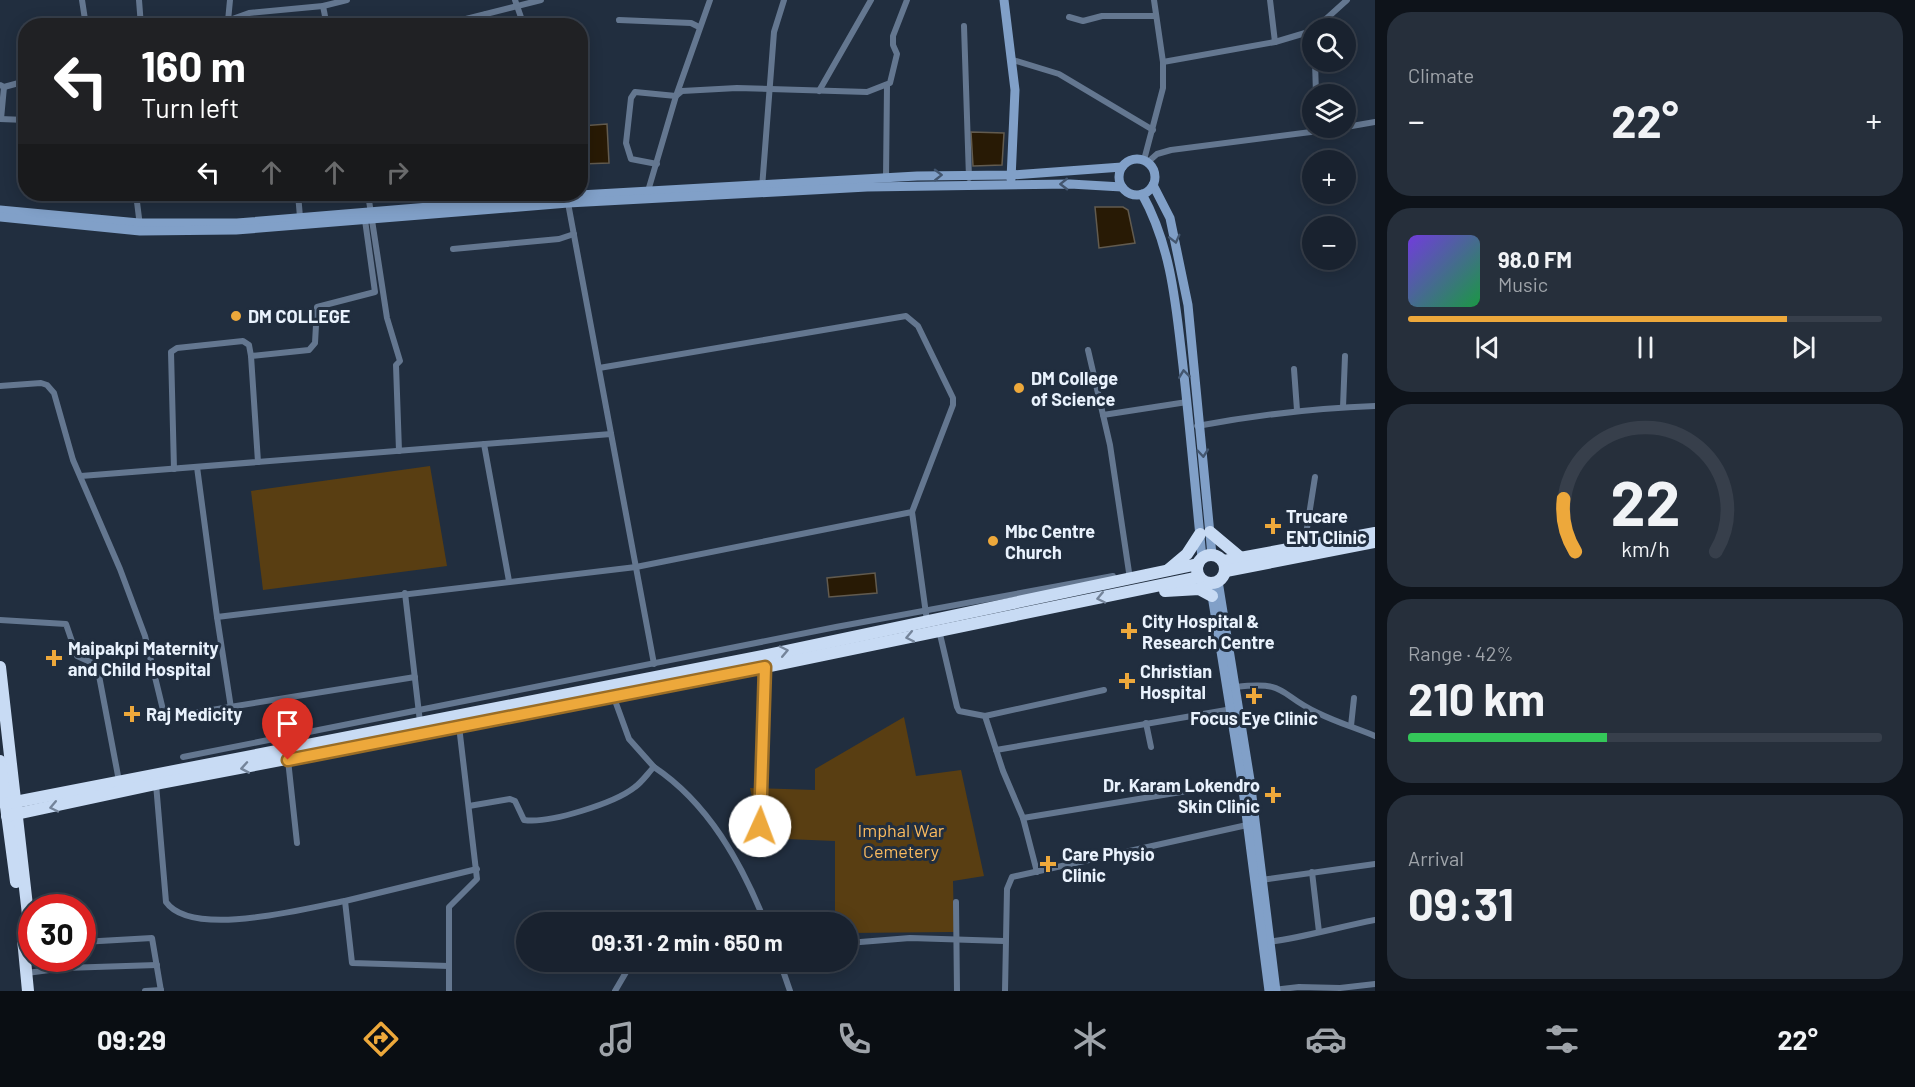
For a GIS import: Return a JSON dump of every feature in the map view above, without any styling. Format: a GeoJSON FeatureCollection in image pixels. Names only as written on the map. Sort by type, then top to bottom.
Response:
{"type":"FeatureCollection","features":[{"type":"Feature","properties":{"kind":"highway"},"geometry":{"type":"LineString","coordinates":[[1167,571],[1187,554],[1205,533],[1241,558]]}},
{"type":"Feature","properties":{"kind":"highway"},"geometry":{"type":"LineString","coordinates":[[9,809],[288,760],[420,715],[612,691],[765,667],[939,630],[1167,571],[1211,569],[1241,558],[1375,533]]}},
{"type":"Feature","properties":{"kind":"highway"},"geometry":{"type":"LineString","coordinates":[[9,809],[119,781],[459,725],[612,691],[926,615],[1375,542]]}},
{"type":"Feature","properties":{"kind":"highway"},"geometry":{"type":"LineString","coordinates":[[1131,581],[1192,588],[1212,596]]}},
{"type":"Feature","properties":{"kind":"highway"},"geometry":{"type":"LineString","coordinates":[[0,667],[9,809],[20,894]]}},
{"type":"Feature","properties":{"kind":"highway"},"geometry":{"type":"LineString","coordinates":[[0,760],[23,894]]}},
{"type":"Feature","properties":{"kind":"highway"},"geometry":{"type":"LineString","coordinates":[[28,991],[30,972]]}},
{"type":"Feature","properties":{"kind":"highway"},"geometry":{"type":"LineString","coordinates":[[30,972],[36,991]]}},
{"type":"Feature","properties":{"kind":"main road"},"geometry":{"type":"LineString","coordinates":[[1004,0],[1013,60],[1015,99],[1011,180]]}},
{"type":"Feature","properties":{"kind":"main road"},"geometry":{"type":"LineString","coordinates":[[1011,180],[1122,167],[1131,160],[1146,161],[1154,172],[1153,185],[1170,218],[1188,305],[1200,426],[1205,533]]}},
{"type":"Feature","properties":{"kind":"main road"},"geometry":{"type":"LineString","coordinates":[[1122,167],[1119,179],[1122,186],[1134,195],[1142,194],[1153,185]]}},
{"type":"Feature","properties":{"kind":"main road"},"geometry":{"type":"LineString","coordinates":[[588,197],[648,191],[762,190],[886,178],[1011,180],[1122,186]]}},
{"type":"Feature","properties":{"kind":"main road"},"geometry":{"type":"LineString","coordinates":[[588,198],[969,180]]}},
{"type":"Feature","properties":{"kind":"main road"},"geometry":{"type":"LineString","coordinates":[[1142,194],[1156,220],[1168,257],[1205,533],[1236,687],[1272,990]]}},
{"type":"Feature","properties":{"kind":"main road"},"geometry":{"type":"LineString","coordinates":[[236,227],[300,217],[369,217],[473,204],[528,201]]}},
{"type":"Feature","properties":{"kind":"main road"},"geometry":{"type":"LineString","coordinates":[[0,217],[140,227],[236,227],[542,201]]}},
{"type":"Feature","properties":{"kind":"main road"},"geometry":{"type":"LineString","coordinates":[[0,210],[140,227]]}},
{"type":"Feature","properties":{"kind":"main road"},"geometry":{"type":"LineString","coordinates":[[1211,569],[1212,596],[1232,709],[1247,825],[1261,880],[1272,990]]}},
{"type":"Feature","properties":{"kind":"street"},"geometry":{"type":"LineString","coordinates":[[82,0],[85,18]]}},
{"type":"Feature","properties":{"kind":"street"},"geometry":{"type":"LineString","coordinates":[[139,0],[140,18]]}},
{"type":"Feature","properties":{"kind":"street"},"geometry":{"type":"LineString","coordinates":[[228,18],[230,0]]}},
{"type":"Feature","properties":{"kind":"street"},"geometry":{"type":"LineString","coordinates":[[236,18],[249,13],[323,6],[347,0]]}},
{"type":"Feature","properties":{"kind":"street"},"geometry":{"type":"LineString","coordinates":[[515,0],[521,18]]}},
{"type":"Feature","properties":{"kind":"street"},"geometry":{"type":"LineString","coordinates":[[470,18],[517,8],[541,0]]}},
{"type":"Feature","properties":{"kind":"street"},"geometry":{"type":"LineString","coordinates":[[648,191],[676,96],[710,0]]}},
{"type":"Feature","properties":{"kind":"street"},"geometry":{"type":"LineString","coordinates":[[762,190],[774,32],[784,0]]}},
{"type":"Feature","properties":{"kind":"street"},"geometry":{"type":"LineString","coordinates":[[819,91],[871,0]]}},
{"type":"Feature","properties":{"kind":"street"},"geometry":{"type":"LineString","coordinates":[[886,178],[887,86],[892,78],[897,54],[893,45],[893,36],[907,0]]}},
{"type":"Feature","properties":{"kind":"street"},"geometry":{"type":"LineString","coordinates":[[1146,161],[1163,88],[1154,0]]}},
{"type":"Feature","properties":{"kind":"street"},"geometry":{"type":"LineString","coordinates":[[1270,0],[1275,42]]}},
{"type":"Feature","properties":{"kind":"street"},"geometry":{"type":"LineString","coordinates":[[1327,18],[1347,0]]}},
{"type":"Feature","properties":{"kind":"street"},"geometry":{"type":"LineString","coordinates":[[323,6],[325,18]]}},
{"type":"Feature","properties":{"kind":"street"},"geometry":{"type":"LineString","coordinates":[[486,14],[487,18]]}},
{"type":"Feature","properties":{"kind":"street"},"geometry":{"type":"LineString","coordinates":[[1069,17],[1083,21],[1102,16],[1156,16]]}},
{"type":"Feature","properties":{"kind":"street"},"geometry":{"type":"LineString","coordinates":[[619,20],[691,23],[699,27]]}},
{"type":"Feature","properties":{"kind":"street"},"geometry":{"type":"LineString","coordinates":[[964,26],[969,180]]}},
{"type":"Feature","properties":{"kind":"street"},"geometry":{"type":"LineString","coordinates":[[1162,62],[1275,42],[1302,33]]}},
{"type":"Feature","properties":{"kind":"street"},"geometry":{"type":"LineString","coordinates":[[1013,60],[1059,74],[1153,130]]}},
{"type":"Feature","properties":{"kind":"street"},"geometry":{"type":"LineString","coordinates":[[18,83],[2,86],[0,119],[18,120]]}},
{"type":"Feature","properties":{"kind":"street"},"geometry":{"type":"LineString","coordinates":[[657,164],[630,159],[626,143],[631,98],[635,92],[676,96],[688,90],[770,89],[867,92],[887,86]]}},
{"type":"Feature","properties":{"kind":"street"},"geometry":{"type":"LineString","coordinates":[[1356,125],[1375,122]]}},
{"type":"Feature","properties":{"kind":"street"},"geometry":{"type":"LineString","coordinates":[[1146,161],[1170,150],[1302,131]]}},
{"type":"Feature","properties":{"kind":"street"},"geometry":{"type":"LineString","coordinates":[[137,201],[140,227]]}},
{"type":"Feature","properties":{"kind":"street"},"geometry":{"type":"LineString","coordinates":[[299,201],[300,217]]}},
{"type":"Feature","properties":{"kind":"street"},"geometry":{"type":"LineString","coordinates":[[251,356],[309,350],[316,339],[317,307],[375,292],[368,201]]}},
{"type":"Feature","properties":{"kind":"street"},"geometry":{"type":"LineString","coordinates":[[565,201],[574,234],[654,664]]}},
{"type":"Feature","properties":{"kind":"street"},"geometry":{"type":"LineString","coordinates":[[369,217],[387,318],[400,361],[396,365],[399,451]]}},
{"type":"Feature","properties":{"kind":"street"},"geometry":{"type":"LineString","coordinates":[[453,249],[558,239],[574,234]]}},
{"type":"Feature","properties":{"kind":"street"},"geometry":{"type":"LineString","coordinates":[[183,757],[420,715],[654,664],[926,615],[912,512],[954,401],[918,326],[910,317],[599,368]]}},
{"type":"Feature","properties":{"kind":"street"},"geometry":{"type":"LineString","coordinates":[[174,469],[171,352],[177,348],[243,341],[249,345],[251,356],[258,462]]}},
{"type":"Feature","properties":{"kind":"street"},"geometry":{"type":"LineString","coordinates":[[1088,350],[1103,415],[1131,581]]}},
{"type":"Feature","properties":{"kind":"street"},"geometry":{"type":"LineString","coordinates":[[1343,407],[1345,356]]}},
{"type":"Feature","properties":{"kind":"street"},"geometry":{"type":"LineString","coordinates":[[1294,369],[1297,410]]}},
{"type":"Feature","properties":{"kind":"street"},"geometry":{"type":"LineString","coordinates":[[0,386],[41,383],[52,388],[68,446],[145,636],[164,714],[170,717],[415,677]]}},
{"type":"Feature","properties":{"kind":"street"},"geometry":{"type":"LineString","coordinates":[[1103,415],[1187,402]]}},
{"type":"Feature","properties":{"kind":"street"},"geometry":{"type":"LineString","coordinates":[[1190,428],[1238,417],[1297,410],[1375,406]]}},
{"type":"Feature","properties":{"kind":"street"},"geometry":{"type":"LineString","coordinates":[[81,476],[611,434]]}},
{"type":"Feature","properties":{"kind":"street"},"geometry":{"type":"LineString","coordinates":[[484,444],[509,581]]}},
{"type":"Feature","properties":{"kind":"street"},"geometry":{"type":"LineString","coordinates":[[197,467],[231,708]]}},
{"type":"Feature","properties":{"kind":"street"},"geometry":{"type":"LineString","coordinates":[[1304,547],[1315,477]]}},
{"type":"Feature","properties":{"kind":"street"},"geometry":{"type":"LineString","coordinates":[[217,617],[636,567],[912,512]]}},
{"type":"Feature","properties":{"kind":"street"},"geometry":{"type":"LineString","coordinates":[[405,593],[420,715]]}},
{"type":"Feature","properties":{"kind":"street"},"geometry":{"type":"LineString","coordinates":[[0,620],[66,624],[77,656],[98,665],[119,781]]}},
{"type":"Feature","properties":{"kind":"street"},"geometry":{"type":"LineString","coordinates":[[939,630],[959,711],[985,716],[1104,690]]}},
{"type":"Feature","properties":{"kind":"street"},"geometry":{"type":"LineString","coordinates":[[760,826],[765,667]]}},
{"type":"Feature","properties":{"kind":"street"},"geometry":{"type":"LineString","coordinates":[[1236,687],[1265,684],[1281,688],[1318,713],[1375,736]]}},
{"type":"Feature","properties":{"kind":"street"},"geometry":{"type":"LineString","coordinates":[[612,691],[629,739],[654,767],[676,781],[709,816],[733,857],[760,912]]}},
{"type":"Feature","properties":{"kind":"street"},"geometry":{"type":"LineString","coordinates":[[1351,726],[1354,698]]}},
{"type":"Feature","properties":{"kind":"street"},"geometry":{"type":"LineString","coordinates":[[996,750],[1232,709]]}},
{"type":"Feature","properties":{"kind":"street"},"geometry":{"type":"LineString","coordinates":[[985,716],[1023,818],[1037,872]]}},
{"type":"Feature","properties":{"kind":"street"},"geometry":{"type":"LineString","coordinates":[[1146,723],[1151,747]]}},
{"type":"Feature","properties":{"kind":"street"},"geometry":{"type":"LineString","coordinates":[[449,991],[449,907],[477,882],[459,725]]}},
{"type":"Feature","properties":{"kind":"street"},"geometry":{"type":"LineString","coordinates":[[288,760],[297,843]]}},
{"type":"Feature","properties":{"kind":"street"},"geometry":{"type":"LineString","coordinates":[[469,806],[510,799],[515,801],[526,820],[559,818],[634,788],[654,767]]}},
{"type":"Feature","properties":{"kind":"street"},"geometry":{"type":"LineString","coordinates":[[1023,818],[1242,782]]}},
{"type":"Feature","properties":{"kind":"street"},"geometry":{"type":"LineString","coordinates":[[156,784],[166,902],[177,912],[206,919],[231,920],[345,901],[477,869]]}},
{"type":"Feature","properties":{"kind":"street"},"geometry":{"type":"LineString","coordinates":[[1005,991],[1004,941],[1009,881],[1019,874],[1037,872],[1247,825]]}},
{"type":"Feature","properties":{"kind":"street"},"geometry":{"type":"LineString","coordinates":[[1261,880],[1375,864]]}},
{"type":"Feature","properties":{"kind":"street"},"geometry":{"type":"LineString","coordinates":[[1312,872],[1318,933]]}},
{"type":"Feature","properties":{"kind":"street"},"geometry":{"type":"LineString","coordinates":[[345,901],[350,961],[353,964],[449,966]]}},
{"type":"Feature","properties":{"kind":"street"},"geometry":{"type":"LineString","coordinates":[[956,902],[957,991]]}},
{"type":"Feature","properties":{"kind":"street"},"geometry":{"type":"LineString","coordinates":[[1269,942],[1375,920]]}},
{"type":"Feature","properties":{"kind":"street"},"geometry":{"type":"LineString","coordinates":[[96,941],[152,938],[161,991],[146,991]]}},
{"type":"Feature","properties":{"kind":"street"},"geometry":{"type":"LineString","coordinates":[[858,942],[910,938],[1004,941]]}},
{"type":"Feature","properties":{"kind":"street"},"geometry":{"type":"LineString","coordinates":[[96,967],[157,965]]}},
{"type":"Feature","properties":{"kind":"street"},"geometry":{"type":"LineString","coordinates":[[615,991],[626,972]]}},
{"type":"Feature","properties":{"kind":"street"},"geometry":{"type":"LineString","coordinates":[[785,972],[790,991]]}},
{"type":"Feature","properties":{"kind":"street"},"geometry":{"type":"LineString","coordinates":[[1272,990],[1299,987],[1340,988],[1375,984]]}},
{"type":"Feature","properties":{"kind":"green space"},"geometry":{"type":"Polygon","coordinates":[[[430,466],[447,566],[263,590],[251,491],[430,466]]]}},
{"type":"Feature","properties":{"kind":"green space","name":"Imphal War Cemetery"},"geometry":{"type":"Polygon","coordinates":[[[904,717],[916,776],[961,770],[984,876],[953,881],[954,932],[858,933],[858,912],[835,912],[835,841],[761,838],[750,788],[815,790],[815,769],[904,717]]]}},
{"type":"Feature","properties":{"kind":"shaded area"},"geometry":{"type":"Polygon","coordinates":[[[607,124],[609,163],[588,164],[588,125],[607,124]]]}},
{"type":"Feature","properties":{"kind":"shaded area"},"geometry":{"type":"Polygon","coordinates":[[[971,132],[1004,133],[1002,165],[973,166],[971,132]]]}},
{"type":"Feature","properties":{"kind":"shaded area"},"geometry":{"type":"Polygon","coordinates":[[[1095,207],[1123,207],[1128,210],[1135,243],[1099,248],[1095,207]]]}},
{"type":"Feature","properties":{"kind":"shaded area"},"geometry":{"type":"Polygon","coordinates":[[[875,573],[877,593],[829,597],[827,578],[875,573]]]}},
{"type":"Feature","properties":{"kind":"place","name":"DM COLLEGE"},"geometry":{"type":"Point","coordinates":[236,316]}},
{"type":"Feature","properties":{"kind":"place","name":"DM College of Science"},"geometry":{"type":"Point","coordinates":[1019,388]}},
{"type":"Feature","properties":{"kind":"place","name":"Trucare ENT Clinic"},"geometry":{"type":"Point","coordinates":[1273,526]}},
{"type":"Feature","properties":{"kind":"place","name":"Mbc Centre Church"},"geometry":{"type":"Point","coordinates":[993,541]}},
{"type":"Feature","properties":{"kind":"place","name":"City Hospital & Research Centre"},"geometry":{"type":"Point","coordinates":[1129,631]}},
{"type":"Feature","properties":{"kind":"place","name":"Maipakpi Maternity and Child Hospital"},"geometry":{"type":"Point","coordinates":[54,658]}},
{"type":"Feature","properties":{"kind":"place","name":"Christian Hospital"},"geometry":{"type":"Point","coordinates":[1127,681]}},
{"type":"Feature","properties":{"kind":"place","name":"Focus Eye Clinic"},"geometry":{"type":"Point","coordinates":[1254,696]}},
{"type":"Feature","properties":{"kind":"place","name":"Raj Medicity"},"geometry":{"type":"Point","coordinates":[132,714]}},
{"type":"Feature","properties":{"kind":"place","name":"Dr. Karam Lokendro Skin Clinic"},"geometry":{"type":"Point","coordinates":[1273,795]}},
{"type":"Feature","properties":{"kind":"place","name":"Care Physio Clinic"},"geometry":{"type":"Point","coordinates":[1048,864]}},
{"type":"Feature","properties":{"kind":"route"},"geometry":{"type":"LineString","coordinates":[[288,760],[765,667],[760,826]]}}]}
